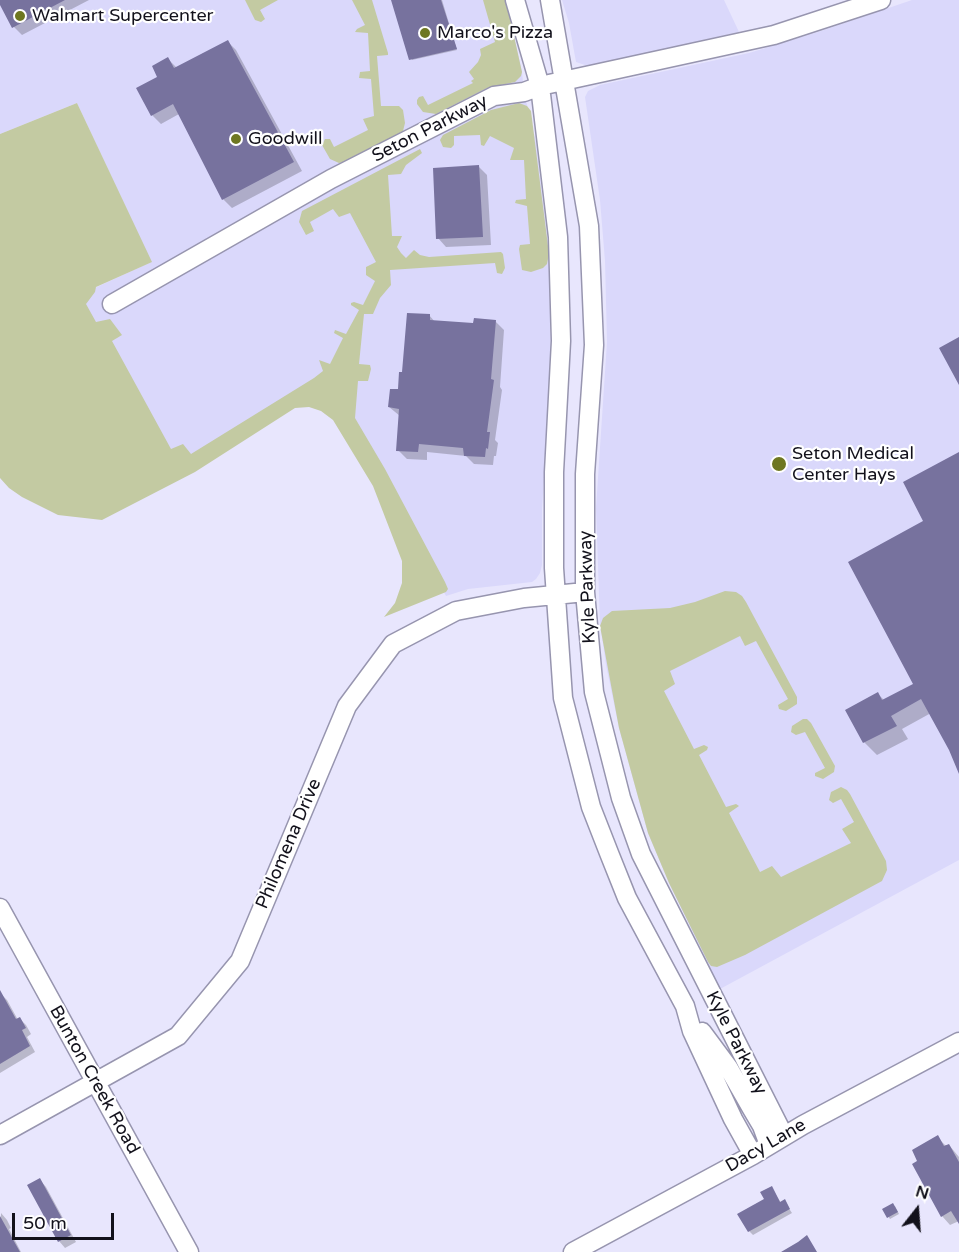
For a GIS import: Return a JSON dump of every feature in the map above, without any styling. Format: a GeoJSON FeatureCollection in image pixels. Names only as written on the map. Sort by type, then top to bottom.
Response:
{"type":"FeatureCollection","features":[{"type":"Feature","properties":{"kind":"street","name":"Kyle Parkway"},"geometry":{"type":"LineString","coordinates":[[515,0],[540,86],[558,237],[561,341],[554,472],[555,594],[563,698],[591,807],[627,897],[685,1006],[707,1042],[728,1067],[762,1126],[777,1141]]}},
{"type":"Feature","properties":{"kind":"street","name":"Kyle Parkway"},"geometry":{"type":"LineString","coordinates":[[550,0],[589,226],[594,345],[585,474],[585,592],[594,692],[621,798],[641,854],[777,1141]]}},
{"type":"Feature","properties":{"kind":"street","name":"Seton Parkway"},"geometry":{"type":"LineString","coordinates":[[112,304],[331,179],[494,96],[524,92],[540,86],[774,35],[881,0]]}},
{"type":"Feature","properties":{"kind":"street","name":"Philomena Drive"},"geometry":{"type":"LineString","coordinates":[[0,1135],[178,1036],[240,961],[347,706],[393,644],[456,611],[524,598],[585,592]]}},
{"type":"Feature","properties":{"kind":"street","name":"Bunton Creek Road"},"geometry":{"type":"LineString","coordinates":[[0,908],[189,1252]]}},
{"type":"Feature","properties":{"kind":"street","name":"Kyle Parkway"},"geometry":{"type":"LineString","coordinates":[[685,1006],[692,1031],[733,1119],[753,1155]]}},
{"type":"Feature","properties":{"kind":"street","name":"Dacy Lane"},"geometry":{"type":"LineString","coordinates":[[573,1252],[959,1042]]}},
{"type":"Feature","properties":{"kind":"shaded area"},"geometry":{"type":"Polygon","coordinates":[[[0,0],[506,0],[536,142],[549,252],[551,367],[542,509],[542,565],[536,579],[532,582],[468,589],[446,596],[330,382],[189,457],[175,458],[73,298],[151,262],[77,103],[0,134],[0,0]]]}},
{"type":"Feature","properties":{"kind":"shaded area"},"geometry":{"type":"Polygon","coordinates":[[[562,0],[724,0],[739,32],[588,66],[576,62],[562,0]]]}},
{"type":"Feature","properties":{"kind":"shaded area","name":"Seton Medical Center Hays"},"geometry":{"type":"Polygon","coordinates":[[[912,0],[959,0],[959,860],[720,989],[669,883],[648,833],[619,728],[606,665],[600,623],[596,508],[607,342],[605,261],[600,200],[585,97],[588,91],[600,85],[749,53],[912,0]]]}},
{"type":"Feature","properties":{"kind":"green space"},"geometry":{"type":"Polygon","coordinates":[[[245,0],[278,0],[260,10],[265,19],[261,22],[255,20],[245,0]]]}},
{"type":"Feature","properties":{"kind":"green space"},"geometry":{"type":"Polygon","coordinates":[[[352,0],[372,0],[388,53],[388,55],[377,56],[381,106],[399,106],[403,110],[405,123],[400,133],[349,161],[339,163],[330,159],[322,145],[325,139],[330,139],[334,147],[368,130],[363,119],[374,116],[371,79],[359,78],[360,72],[370,71],[368,33],[355,32],[365,25],[352,0]]]}},
{"type":"Feature","properties":{"kind":"green space"},"geometry":{"type":"Polygon","coordinates":[[[483,0],[506,0],[521,76],[515,82],[487,88],[436,114],[423,112],[417,104],[419,97],[423,96],[428,105],[473,83],[471,81],[474,79],[469,72],[478,62],[481,55],[480,49],[495,42],[483,0]]]}},
{"type":"Feature","properties":{"kind":"green space"},"geometry":{"type":"Polygon","coordinates":[[[77,103],[152,262],[96,287],[86,304],[96,322],[110,319],[122,335],[112,341],[171,449],[183,444],[191,454],[314,378],[323,371],[319,360],[330,364],[343,338],[334,333],[335,330],[346,334],[359,310],[351,303],[363,305],[375,281],[366,275],[366,267],[376,262],[350,213],[339,217],[333,209],[310,222],[314,231],[306,235],[299,222],[302,211],[420,149],[422,153],[406,165],[401,174],[388,175],[392,236],[402,236],[397,247],[401,253],[406,258],[414,250],[420,255],[429,257],[501,252],[503,254],[505,268],[502,274],[497,273],[495,263],[390,270],[391,285],[380,298],[373,314],[364,314],[359,364],[370,365],[371,369],[368,381],[358,381],[355,418],[445,582],[448,589],[446,592],[384,617],[395,603],[402,583],[402,561],[373,486],[333,420],[321,411],[309,407],[295,408],[195,472],[102,520],[58,515],[22,497],[0,478],[0,134],[77,103]]]}},
{"type":"Feature","properties":{"kind":"green space"},"geometry":{"type":"Polygon","coordinates":[[[519,103],[527,106],[531,111],[549,254],[547,264],[543,268],[531,272],[522,270],[519,249],[520,245],[530,244],[527,206],[515,203],[516,200],[526,199],[524,160],[510,160],[514,148],[490,136],[484,146],[481,145],[480,135],[454,136],[454,145],[451,148],[443,147],[440,140],[443,135],[491,110],[519,103]]]}},
{"type":"Feature","properties":{"kind":"green space"},"geometry":{"type":"Polygon","coordinates":[[[725,591],[736,592],[746,602],[797,697],[797,704],[786,711],[779,709],[778,705],[788,699],[756,641],[745,646],[740,636],[670,671],[675,684],[664,691],[694,749],[704,745],[708,747],[699,755],[726,807],[736,804],[739,806],[729,813],[760,872],[772,866],[781,877],[851,843],[842,829],[854,822],[841,799],[833,803],[829,800],[831,792],[841,787],[850,794],[886,861],[887,870],[882,881],[745,955],[717,967],[711,966],[708,962],[669,883],[648,833],[619,728],[600,626],[603,618],[612,611],[670,608],[725,591]]]}},
{"type":"Feature","properties":{"kind":"green space"},"geometry":{"type":"Polygon","coordinates":[[[803,719],[811,723],[835,766],[834,772],[823,779],[815,776],[815,773],[825,768],[805,732],[796,735],[791,732],[792,726],[803,719]]]}},
{"type":"Feature","properties":{"kind":"building","name":"Walmart Supercenter"},"geometry":{"type":"Polygon","coordinates":[[[0,0],[65,0],[12,28],[0,5],[0,0]]]}},
{"type":"Feature","properties":{"kind":"building"},"geometry":{"type":"Polygon","coordinates":[[[391,0],[441,0],[457,49],[409,60],[391,0]]]}},
{"type":"Feature","properties":{"kind":"building","name":"Goodwill"},"geometry":{"type":"Polygon","coordinates":[[[228,40],[294,162],[222,200],[173,104],[151,116],[136,88],[157,77],[152,66],[168,57],[174,68],[228,40]]]}},
{"type":"Feature","properties":{"kind":"building"},"geometry":{"type":"Polygon","coordinates":[[[479,165],[483,237],[436,239],[433,168],[479,165]]]}},
{"type":"Feature","properties":{"kind":"building"},"geometry":{"type":"Polygon","coordinates":[[[407,313],[430,314],[430,320],[473,323],[474,318],[496,320],[491,379],[494,380],[487,432],[490,432],[485,457],[464,456],[463,448],[419,444],[418,452],[396,451],[399,409],[388,407],[390,389],[398,389],[399,372],[402,372],[407,313]]]}},
{"type":"Feature","properties":{"kind":"building"},"geometry":{"type":"Polygon","coordinates":[[[959,337],[959,385],[939,348],[959,337]]]}},
{"type":"Feature","properties":{"kind":"building","name":"Seton Medical Center Hays"},"geometry":{"type":"Polygon","coordinates":[[[959,452],[959,774],[949,750],[921,699],[891,716],[897,726],[863,743],[845,710],[878,692],[882,700],[913,684],[848,562],[923,521],[903,482],[959,452]]]}},
{"type":"Feature","properties":{"kind":"building"},"geometry":{"type":"Polygon","coordinates":[[[0,990],[16,1019],[20,1017],[26,1028],[22,1030],[30,1046],[0,1064],[0,990]]]}},
{"type":"Feature","properties":{"kind":"building"},"geometry":{"type":"Polygon","coordinates":[[[938,1135],[944,1146],[949,1144],[959,1162],[959,1224],[951,1211],[941,1217],[912,1164],[917,1161],[912,1150],[938,1135]]]}},
{"type":"Feature","properties":{"kind":"building"},"geometry":{"type":"Polygon","coordinates":[[[40,1178],[71,1235],[58,1242],[27,1185],[40,1178]]]}},
{"type":"Feature","properties":{"kind":"building"},"geometry":{"type":"Polygon","coordinates":[[[772,1186],[780,1202],[785,1199],[790,1209],[748,1232],[737,1214],[764,1199],[760,1192],[772,1186]]]}},
{"type":"Feature","properties":{"kind":"building"},"geometry":{"type":"Polygon","coordinates":[[[893,1203],[898,1212],[887,1218],[882,1209],[893,1203]]]}},
{"type":"Feature","properties":{"kind":"building"},"geometry":{"type":"Polygon","coordinates":[[[0,1216],[20,1252],[0,1252],[0,1216]]]}},
{"type":"Feature","properties":{"kind":"building"},"geometry":{"type":"Polygon","coordinates":[[[807,1235],[817,1252],[781,1252],[798,1242],[807,1235]]]}},
{"type":"Feature","properties":{"kind":"place","name":"Walmart Supercenter"},"geometry":{"type":"Point","coordinates":[20,16]}},
{"type":"Feature","properties":{"kind":"place","name":"Marco's Pizza"},"geometry":{"type":"Point","coordinates":[425,33]}},
{"type":"Feature","properties":{"kind":"place","name":"Goodwill"},"geometry":{"type":"Point","coordinates":[236,139]}},
{"type":"Feature","properties":{"kind":"place","name":"Seton Medical Center Hays"},"geometry":{"type":"Point","coordinates":[779,464]}}]}
